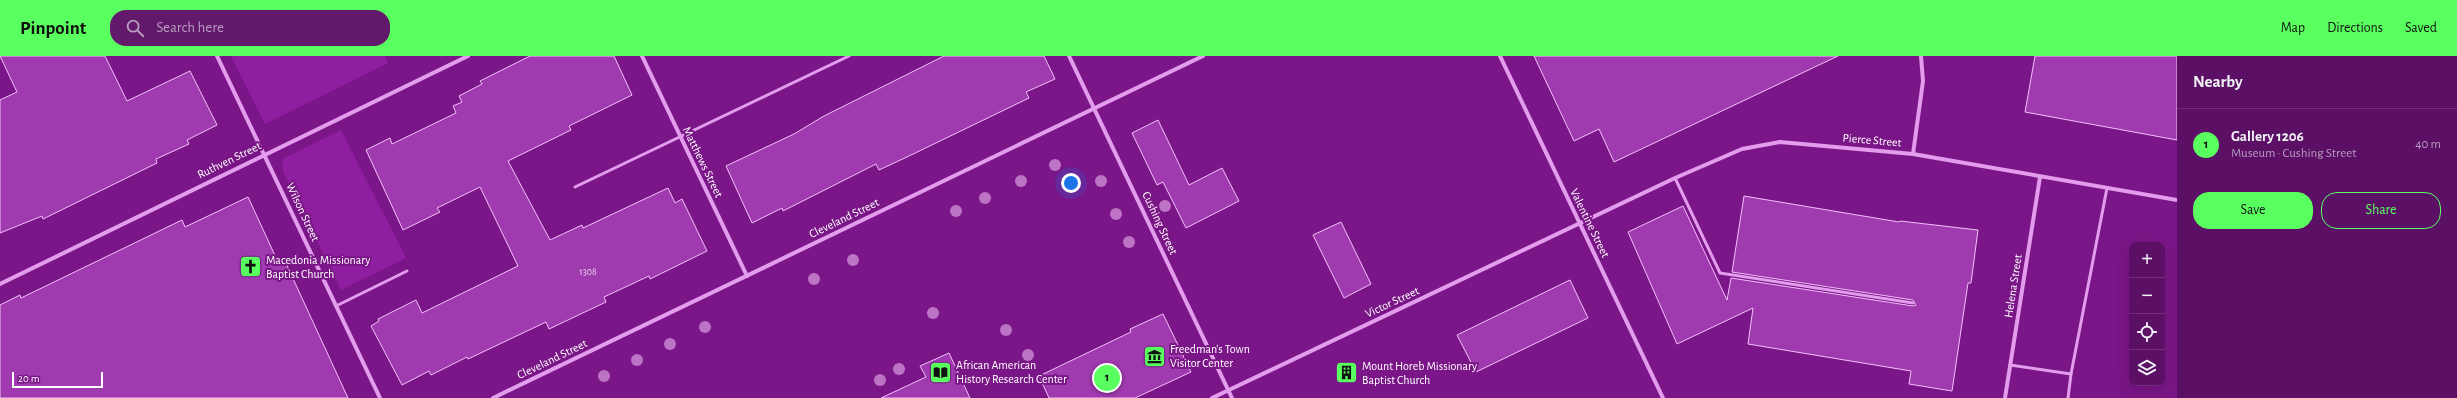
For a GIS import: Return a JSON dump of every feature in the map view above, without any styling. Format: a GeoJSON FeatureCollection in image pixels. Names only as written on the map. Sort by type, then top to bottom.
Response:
{"type":"FeatureCollection","features":[{"type":"Feature","properties":{"kind":"street","name":"Wilson Street"},"geometry":{"type":"LineString","coordinates":[[217,56],[380,398]]}},
{"type":"Feature","properties":{"kind":"street","name":"Ruthven Street"},"geometry":{"type":"LineString","coordinates":[[0,284],[264,154],[468,56]]}},
{"type":"Feature","properties":{"kind":"street","name":"Matthews Street"},"geometry":{"type":"LineString","coordinates":[[642,56],[747,276]]}},
{"type":"Feature","properties":{"kind":"street","name":"Cushing Street"},"geometry":{"type":"LineString","coordinates":[[1069,56],[1232,398]]}},
{"type":"Feature","properties":{"kind":"street","name":"Cleveland Street"},"geometry":{"type":"LineString","coordinates":[[493,398],[1203,56]]}},
{"type":"Feature","properties":{"kind":"street","name":"Valentine Street"},"geometry":{"type":"LineString","coordinates":[[1500,56],[1663,398]]}},
{"type":"Feature","properties":{"kind":"street"},"geometry":{"type":"LineString","coordinates":[[1913,154],[1923,81],[1921,56]]}},
{"type":"Feature","properties":{"kind":"street","name":"Pierce Street"},"geometry":{"type":"LineString","coordinates":[[1579,223],[1675,178],[1742,149],[1780,142],[1913,154],[2177,200]]}},
{"type":"Feature","properties":{"kind":"street","name":"Helena Street"},"geometry":{"type":"LineString","coordinates":[[2005,398],[2040,177]]}},
{"type":"Feature","properties":{"kind":"street","name":"Victor Street"},"geometry":{"type":"LineString","coordinates":[[1212,398],[1579,223]]}},
{"type":"Feature","properties":{"kind":"lane"},"geometry":{"type":"LineString","coordinates":[[574,187],[849,56]]}},
{"type":"Feature","properties":{"kind":"lane"},"geometry":{"type":"LineString","coordinates":[[1675,178],[1720,273],[1913,303]]}},
{"type":"Feature","properties":{"kind":"lane"},"geometry":{"type":"LineString","coordinates":[[2068,398],[2071,374],[2107,188]]}},
{"type":"Feature","properties":{"kind":"lane"},"geometry":{"type":"LineString","coordinates":[[336,306],[408,271]]}},
{"type":"Feature","properties":{"kind":"lane"},"geometry":{"type":"LineString","coordinates":[[2010,365],[2071,374]]}},
{"type":"Feature","properties":{"kind":"shaded area"},"geometry":{"type":"Polygon","coordinates":[[[231,56],[385,56],[388,63],[265,124],[231,56]]]}},
{"type":"Feature","properties":{"kind":"shaded area"},"geometry":{"type":"Polygon","coordinates":[[[341,130],[406,258],[341,290],[284,174],[282,166],[284,158],[341,130]]]}},
{"type":"Feature","properties":{"kind":"building"},"geometry":{"type":"Polygon","coordinates":[[[0,56],[105,56],[127,101],[190,71],[217,125],[187,140],[189,144],[156,159],[157,163],[43,219],[42,216],[0,233],[0,100],[17,92],[0,56]]]}},
{"type":"Feature","properties":{"kind":"building"},"geometry":{"type":"Polygon","coordinates":[[[530,56],[614,56],[632,95],[569,126],[571,130],[508,161],[550,240],[582,225],[583,228],[668,188],[675,203],[682,199],[707,251],[650,279],[649,276],[604,297],[606,302],[549,329],[546,322],[468,359],[467,357],[431,375],[429,371],[402,385],[371,326],[379,321],[378,319],[416,300],[422,313],[518,266],[480,187],[437,208],[440,212],[403,230],[366,150],[390,138],[392,144],[456,113],[453,106],[462,102],[459,96],[482,84],[480,81],[530,56]]]}},
{"type":"Feature","properties":{"kind":"building"},"geometry":{"type":"Polygon","coordinates":[[[944,56],[1044,56],[1055,79],[1026,92],[1029,98],[909,156],[879,170],[876,164],[783,211],[782,208],[752,223],[726,166],[794,134],[824,116],[944,56]]]}},
{"type":"Feature","properties":{"kind":"building"},"geometry":{"type":"Polygon","coordinates":[[[1534,56],[1838,56],[1614,162],[1599,129],[1574,141],[1534,56]]]}},
{"type":"Feature","properties":{"kind":"building"},"geometry":{"type":"Polygon","coordinates":[[[2035,56],[2177,56],[2177,140],[2025,112],[2035,56]]]}},
{"type":"Feature","properties":{"kind":"building"},"geometry":{"type":"Polygon","coordinates":[[[1158,120],[1189,185],[1222,168],[1239,201],[1186,228],[1163,182],[1157,185],[1132,133],[1158,120]]]}},
{"type":"Feature","properties":{"kind":"building"},"geometry":{"type":"Polygon","coordinates":[[[1744,196],[1899,222],[1978,230],[1971,283],[1968,283],[1952,391],[1909,384],[1911,371],[1748,344],[1753,308],[1677,344],[1628,232],[1683,206],[1727,300],[1731,278],[1913,306],[1916,305],[1913,300],[1732,272],[1744,196]]]}},
{"type":"Feature","properties":{"kind":"building"},"geometry":{"type":"Polygon","coordinates":[[[248,197],[278,262],[284,259],[348,398],[0,398],[0,305],[20,295],[21,298],[182,220],[185,227],[248,197]]]}},
{"type":"Feature","properties":{"kind":"building"},"geometry":{"type":"Polygon","coordinates":[[[1341,222],[1371,284],[1344,298],[1313,235],[1341,222]]]}},
{"type":"Feature","properties":{"kind":"building"},"geometry":{"type":"Polygon","coordinates":[[[1570,280],[1588,318],[1476,372],[1457,335],[1570,280]]]}},
{"type":"Feature","properties":{"kind":"building"},"geometry":{"type":"Polygon","coordinates":[[[1163,314],[1191,372],[1135,398],[1049,398],[1039,376],[1131,332],[1130,329],[1163,314]]]}},
{"type":"Feature","properties":{"kind":"building","name":"African American History Research Center"},"geometry":{"type":"Polygon","coordinates":[[[949,353],[970,398],[881,398],[926,377],[920,366],[949,353]]]}},
{"type":"Feature","properties":{"kind":"place","name":"Macedonia Missionary Baptist Church"},"geometry":{"type":"Point","coordinates":[251,267]}},
{"type":"Feature","properties":{"kind":"place","name":"Freedman's Town Visitor Center"},"geometry":{"type":"Point","coordinates":[1155,356]}},
{"type":"Feature","properties":{"kind":"place","name":"African American History Research Center"},"geometry":{"type":"Point","coordinates":[941,372]}},
{"type":"Feature","properties":{"kind":"place","name":"Mount Horeb Missionary Baptist Church"},"geometry":{"type":"Point","coordinates":[1347,373]}},
{"type":"Feature","properties":{"kind":"place","name":"Gallery 1206"},"geometry":{"type":"Point","coordinates":[1107,378]}}]}
